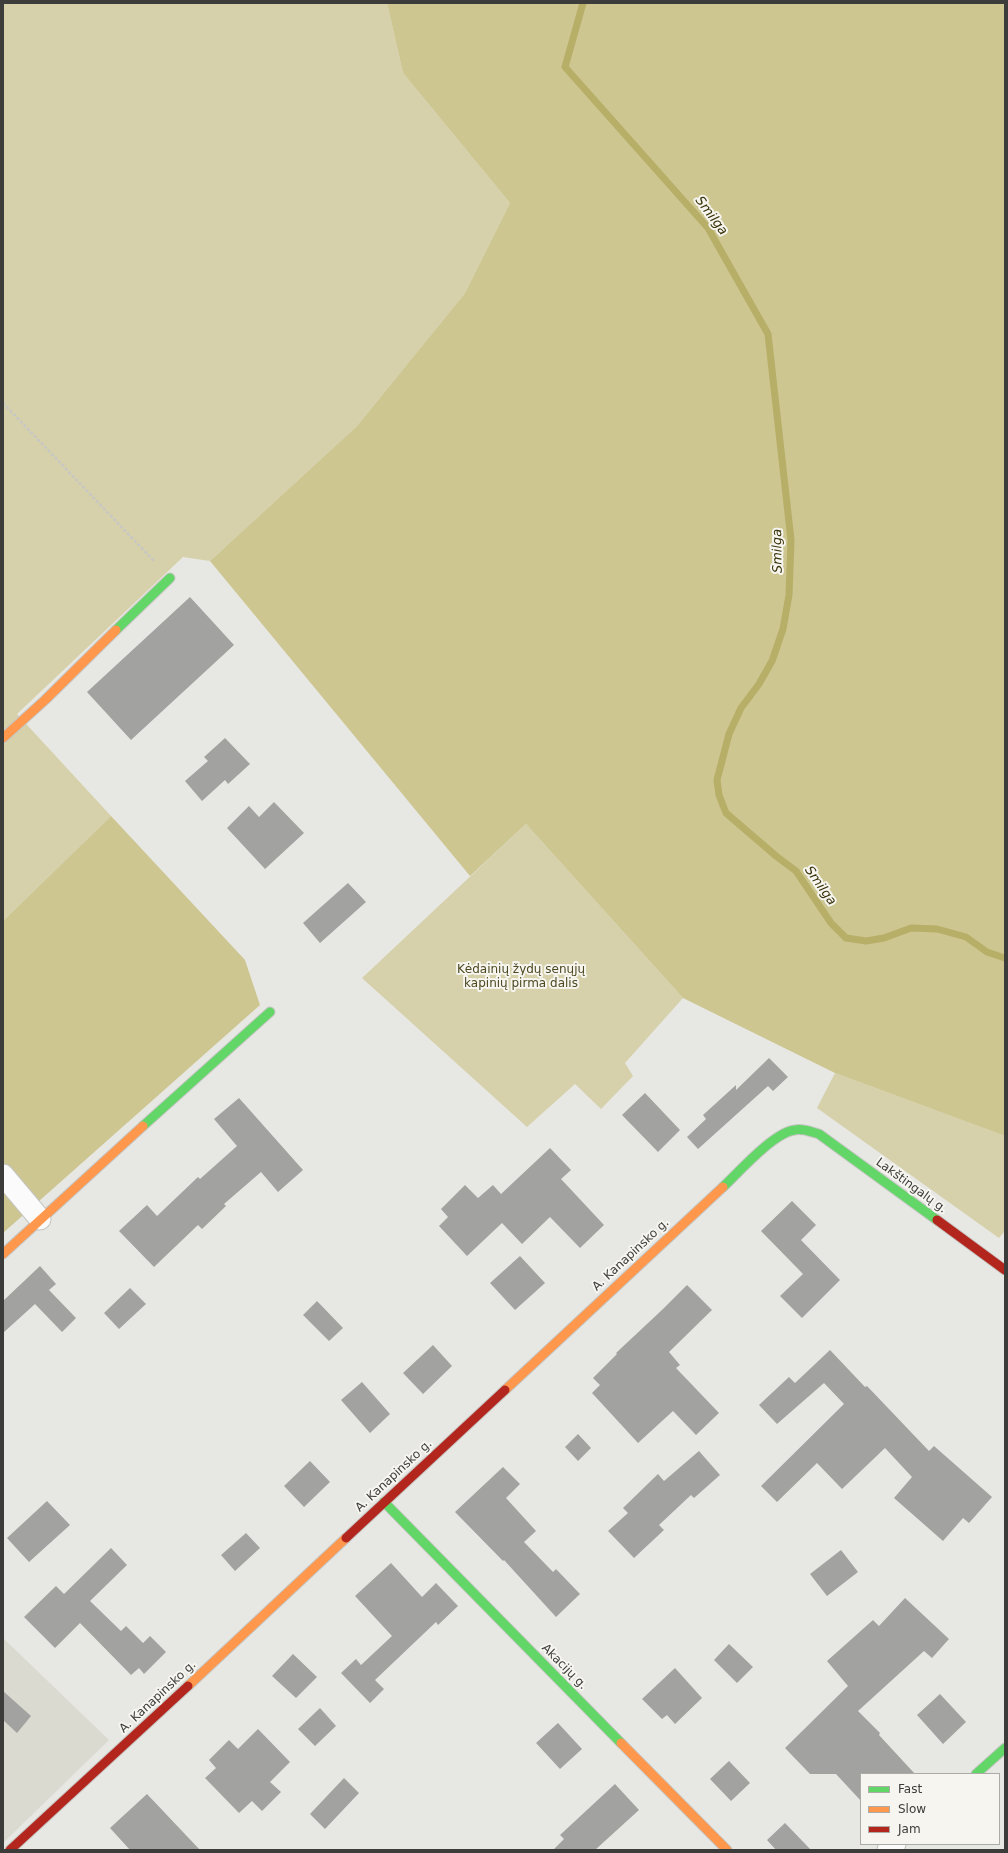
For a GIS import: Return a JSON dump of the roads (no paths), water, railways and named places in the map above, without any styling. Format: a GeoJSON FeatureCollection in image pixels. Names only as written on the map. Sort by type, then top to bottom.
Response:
{"type":"FeatureCollection","features":[{"type":"Feature","properties":{"kind":"street"},"geometry":{"type":"LineString","coordinates":[[3,738],[46,700],[170,578]]}},
{"type":"Feature","properties":{"kind":"street"},"geometry":{"type":"LineString","coordinates":[[3,1254],[270,1012]]}},
{"type":"Feature","properties":{"kind":"street","name":"Lakštingalų g."},"geometry":{"type":"LineString","coordinates":[[800,1128],[819,1134],[1005,1270]]}},
{"type":"Feature","properties":{"kind":"street","name":"A. Kanapinsko g."},"geometry":{"type":"LineString","coordinates":[[10,1850],[57,1808],[773,1140],[790,1130],[800,1128]]}},
{"type":"Feature","properties":{"kind":"street"},"geometry":{"type":"LineString","coordinates":[[3,1175],[40,1219]]}},
{"type":"Feature","properties":{"kind":"street","name":"Akacijų g."},"geometry":{"type":"LineString","coordinates":[[384,1502],[727,1850]]}},
{"type":"Feature","properties":{"kind":"street"},"geometry":{"type":"LineString","coordinates":[[977,1773],[1005,1748]]}},
{"type":"Feature","properties":{"kind":"waterway","name":"Smilga"},"geometry":{"type":"LineString","coordinates":[[583,3],[565,67],[708,228],[768,334],[791,540],[789,595],[783,629],[772,661],[759,684],[741,708],[729,734],[717,780],[719,795],[726,813],[776,856],[796,871],[831,923],[846,938],[866,941],[884,938],[911,928],[937,929],[966,937],[987,952],[1005,958]]}},
{"type":"Feature","properties":{"kind":"park label","name":"Kėdainių žydų senųjų kapinių pirma dalis"},"geometry":{"type":"Point","coordinates":[521,977]}}]}
